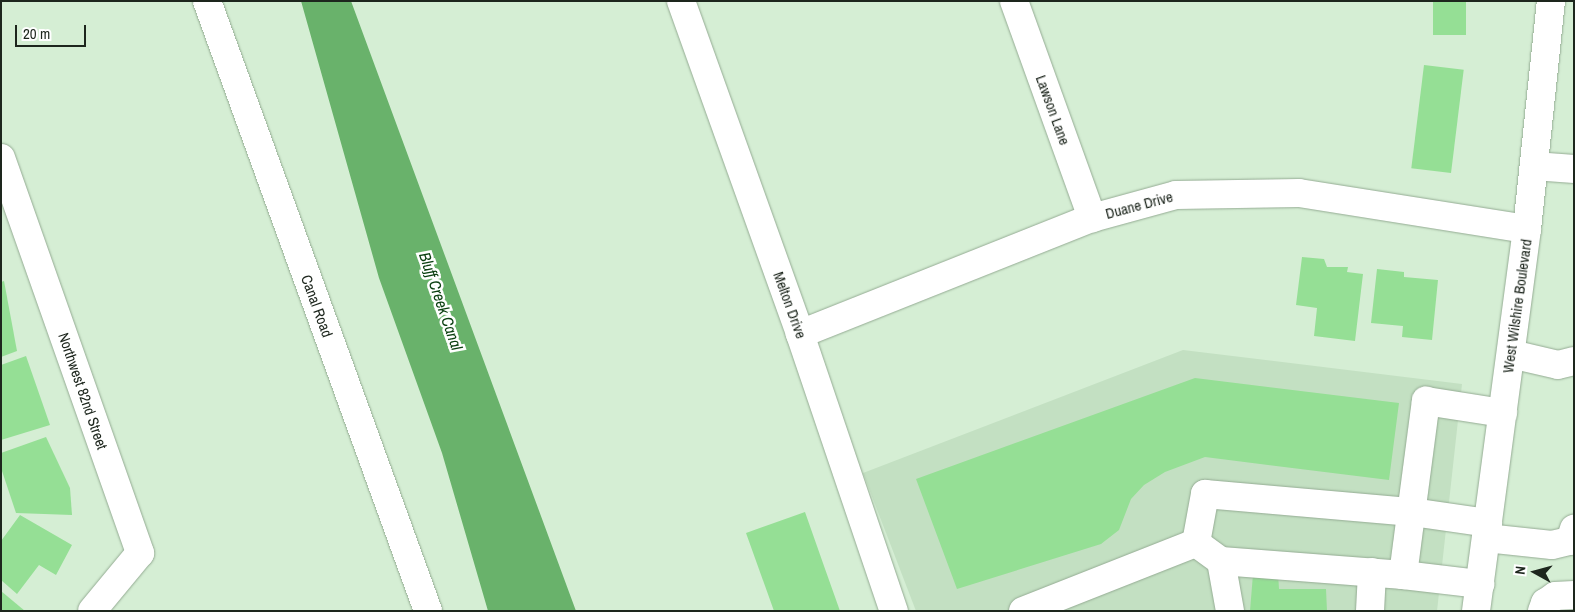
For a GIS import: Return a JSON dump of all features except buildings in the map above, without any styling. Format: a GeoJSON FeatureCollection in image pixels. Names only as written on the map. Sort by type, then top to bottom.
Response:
{"type":"FeatureCollection","features":[{"type":"Feature","properties":{"kind":"street","name":"Canal Road"},"geometry":{"type":"LineString","coordinates":[[207,1],[428,611]]}},
{"type":"Feature","properties":{"kind":"street","name":"Melton Drive"},"geometry":{"type":"LineString","coordinates":[[681,1],[800,334],[894,611]]}},
{"type":"Feature","properties":{"kind":"street","name":"Lawson Lane"},"geometry":{"type":"LineString","coordinates":[[1014,1],[1092,218]]}},
{"type":"Feature","properties":{"kind":"street","name":"West Wilshire Boulevard"},"geometry":{"type":"LineString","coordinates":[[1476,611],[1527,229],[1551,1]]}},
{"type":"Feature","properties":{"kind":"street","name":"Northwest 82nd Street"},"geometry":{"type":"LineString","coordinates":[[1,158],[140,554],[92,611]]}},
{"type":"Feature","properties":{"kind":"street"},"geometry":{"type":"LineString","coordinates":[[1534,166],[1574,169]]}},
{"type":"Feature","properties":{"kind":"street","name":"Duane Drive"},"geometry":{"type":"LineString","coordinates":[[800,334],[1092,218],[1176,195],[1299,193],[1527,229]]}},
{"type":"Feature","properties":{"kind":"street"},"geometry":{"type":"LineString","coordinates":[[1511,354],[1558,365],[1574,362]]}},
{"type":"Feature","properties":{"kind":"street"},"geometry":{"type":"LineString","coordinates":[[1403,574],[1426,401],[1503,413]]}},
{"type":"Feature","properties":{"kind":"street"},"geometry":{"type":"LineString","coordinates":[[1196,542],[1206,494],[1412,512],[1552,545],[1570,541],[1574,529]]}},
{"type":"Feature","properties":{"kind":"street"},"geometry":{"type":"LineString","coordinates":[[1196,542],[1221,561],[1403,574],[1480,584]]}},
{"type":"Feature","properties":{"kind":"street"},"geometry":{"type":"LineString","coordinates":[[1026,610],[1196,542]]}},
{"type":"Feature","properties":{"kind":"street"},"geometry":{"type":"LineString","coordinates":[[1221,561],[1230,611]]}},
{"type":"Feature","properties":{"kind":"street"},"geometry":{"type":"LineString","coordinates":[[1370,611],[1372,572]]}},
{"type":"Feature","properties":{"kind":"street"},"geometry":{"type":"LineString","coordinates":[[1542,611],[1545,603],[1555,596],[1574,596]]}},
{"type":"Feature","properties":{"kind":"shaded area"},"geometry":{"type":"Polygon","coordinates":[[[1183,350],[1462,384],[1437,611],[916,611],[863,473],[1183,350]]]}},
{"type":"Feature","properties":{"kind":"water","name":"Bluff Creek Canal"},"geometry":{"type":"Polygon","coordinates":[[[301,1],[351,1],[576,611],[488,611],[442,453],[379,278],[301,1]]]}}]}
